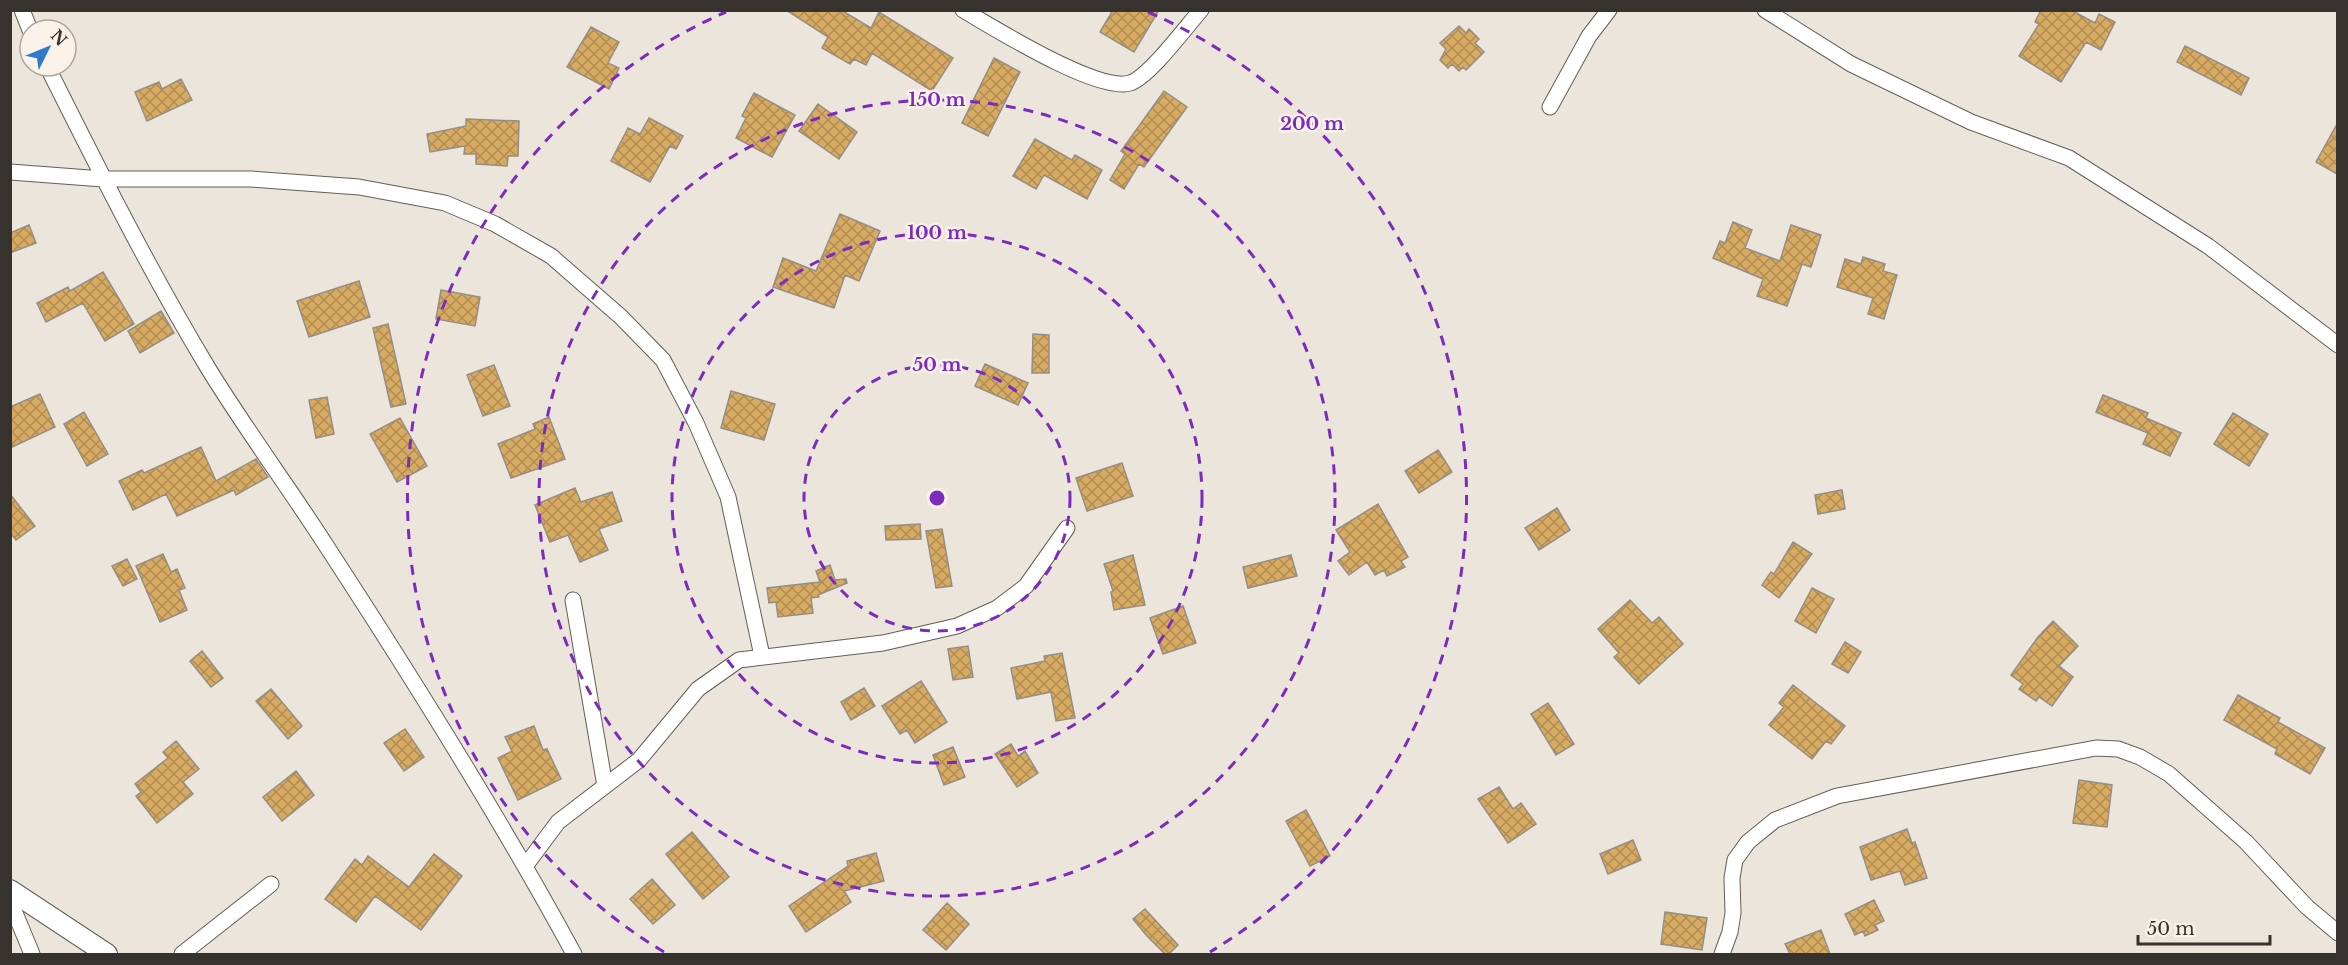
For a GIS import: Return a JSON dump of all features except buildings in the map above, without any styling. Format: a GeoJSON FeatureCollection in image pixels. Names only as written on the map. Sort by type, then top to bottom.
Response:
{"type":"FeatureCollection","features":[{"type":"Feature","properties":{"kind":"street"},"geometry":{"type":"LineString","coordinates":[[963,10],[1069,68],[1115,84],[1130,83],[1146,73],[1200,10]]}},
{"type":"Feature","properties":{"kind":"street"},"geometry":{"type":"LineString","coordinates":[[1550,107],[1589,36],[1609,10]]}},
{"type":"Feature","properties":{"kind":"street"},"geometry":{"type":"LineString","coordinates":[[1765,10],[1851,64],[1971,122],[2069,158],[2208,246],[2337,345]]}},
{"type":"Feature","properties":{"kind":"street"},"geometry":{"type":"LineString","coordinates":[[53,78],[138,247],[209,369],[330,551],[526,865],[574,954]]}},
{"type":"Feature","properties":{"kind":"street"},"geometry":{"type":"LineString","coordinates":[[10,172],[103,178],[251,179],[359,187],[445,203],[495,224],[551,256],[621,317],[663,360],[696,423],[728,497],[762,656]]}},
{"type":"Feature","properties":{"kind":"street"},"geometry":{"type":"LineString","coordinates":[[526,865],[558,822],[639,760],[698,689],[712,676],[739,660],[884,642],[957,626],[997,608],[1026,586],[1067,528]]}},
{"type":"Feature","properties":{"kind":"street"},"geometry":{"type":"LineString","coordinates":[[573,600],[605,786]]}},
{"type":"Feature","properties":{"kind":"street"},"geometry":{"type":"LineString","coordinates":[[1722,954],[1731,932],[1732,878],[1735,860],[1748,842],[1775,820],[1837,796],[2096,748],[2118,749],[2140,757],[2169,774],[2246,842],[2307,907],[2337,933]]}},
{"type":"Feature","properties":{"kind":"street"},"geometry":{"type":"LineString","coordinates":[[182,954],[271,884]]}},
{"type":"Feature","properties":{"kind":"street"},"geometry":{"type":"LineString","coordinates":[[10,890],[107,954]]}},
{"type":"Feature","properties":{"kind":"street"},"geometry":{"type":"LineString","coordinates":[[10,901],[32,954]]}}]}
